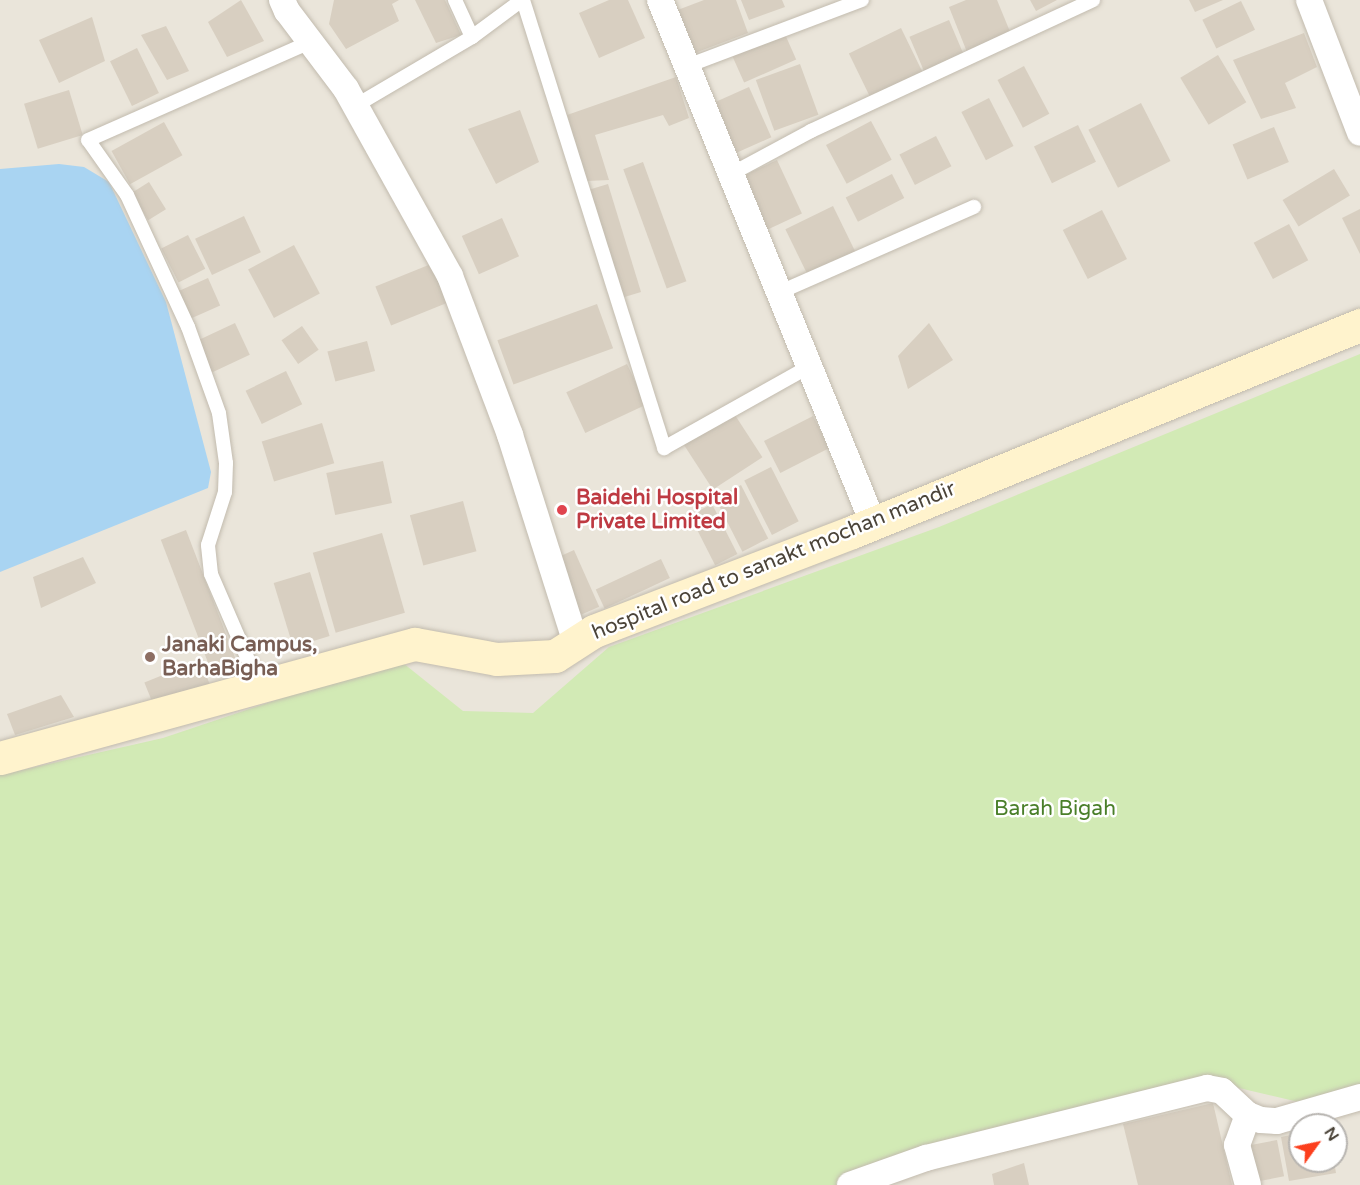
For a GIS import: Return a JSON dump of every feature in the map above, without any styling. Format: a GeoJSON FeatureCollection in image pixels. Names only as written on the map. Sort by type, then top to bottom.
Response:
{"type":"FeatureCollection","features":[{"type":"Feature","properties":{"kind":"street"},"geometry":{"type":"LineString","coordinates":[[282,0],[355,106],[450,276],[510,435],[576,643]]}},
{"type":"Feature","properties":{"kind":"street"},"geometry":{"type":"LineString","coordinates":[[660,0],[873,523]]}},
{"type":"Feature","properties":{"kind":"street"},"geometry":{"type":"LineString","coordinates":[[1310,0],[1360,133]]}},
{"type":"Feature","properties":{"kind":"street","name":"hospital road to sanakt mochan mandir"},"geometry":{"type":"LineString","coordinates":[[0,758],[415,644],[497,659],[555,656],[594,631],[873,523],[1360,325]]}},
{"type":"Feature","properties":{"kind":"street"},"geometry":{"type":"LineString","coordinates":[[850,1185],[926,1158],[1207,1088],[1222,1091],[1248,1115],[1277,1121],[1360,1096]]}},
{"type":"Feature","properties":{"kind":"street"},"geometry":{"type":"LineString","coordinates":[[1248,1115],[1238,1145],[1248,1185]]}},
{"type":"Feature","properties":{"kind":"lane"},"geometry":{"type":"LineString","coordinates":[[455,0],[472,37]]}},
{"type":"Feature","properties":{"kind":"lane"},"geometry":{"type":"LineString","coordinates":[[355,106],[472,37],[523,0],[664,448],[810,366]]}},
{"type":"Feature","properties":{"kind":"lane"},"geometry":{"type":"LineString","coordinates":[[687,66],[862,0]]}},
{"type":"Feature","properties":{"kind":"lane"},"geometry":{"type":"LineString","coordinates":[[731,174],[811,131],[1093,0]]}},
{"type":"Feature","properties":{"kind":"lane"},"geometry":{"type":"LineString","coordinates":[[259,685],[211,574],[208,545],[225,492],[226,472],[219,413],[188,327],[127,195],[88,140],[310,42]]}},
{"type":"Feature","properties":{"kind":"lane"},"geometry":{"type":"LineString","coordinates":[[780,292],[974,207]]}},
{"type":"Feature","properties":{"kind":"shaded area"},"geometry":{"type":"Polygon","coordinates":[[[0,0],[1360,0],[1360,1185],[0,1185],[0,0]]]}},
{"type":"Feature","properties":{"kind":"green space","name":"Barah Bigah"},"geometry":{"type":"Polygon","coordinates":[[[1360,354],[1360,1097],[1320,1107],[1213,1082],[848,1185],[0,1185],[0,775],[163,738],[398,659],[463,711],[533,713],[609,647],[939,527],[1360,354]]]}},
{"type":"Feature","properties":{"kind":"water"},"geometry":{"type":"Polygon","coordinates":[[[59,164],[84,167],[109,182],[166,302],[211,472],[208,488],[0,572],[0,169],[59,164]]]}},
{"type":"Feature","properties":{"kind":"building"},"geometry":{"type":"Polygon","coordinates":[[[241,0],[264,41],[227,57],[208,22],[241,0]]]}},
{"type":"Feature","properties":{"kind":"building"},"geometry":{"type":"Polygon","coordinates":[[[334,0],[399,0],[392,4],[399,21],[346,49],[329,24],[334,0]]]}},
{"type":"Feature","properties":{"kind":"building"},"geometry":{"type":"Polygon","coordinates":[[[415,0],[445,0],[461,35],[436,43],[415,0]]]}},
{"type":"Feature","properties":{"kind":"building"},"geometry":{"type":"Polygon","coordinates":[[[609,0],[628,0],[645,38],[599,58],[579,13],[609,0]]]}},
{"type":"Feature","properties":{"kind":"building"},"geometry":{"type":"Polygon","coordinates":[[[704,0],[736,0],[748,33],[692,54],[675,11],[704,0]]]}},
{"type":"Feature","properties":{"kind":"building"},"geometry":{"type":"Polygon","coordinates":[[[741,0],[782,0],[785,7],[749,20],[741,0]]]}},
{"type":"Feature","properties":{"kind":"building"},"geometry":{"type":"Polygon","coordinates":[[[966,0],[997,0],[1011,34],[967,52],[949,7],[966,0]]]}},
{"type":"Feature","properties":{"kind":"building"},"geometry":{"type":"Polygon","coordinates":[[[1030,0],[1057,0],[1036,11],[1030,0]]]}},
{"type":"Feature","properties":{"kind":"building"},"geometry":{"type":"Polygon","coordinates":[[[1189,0],[1223,0],[1195,12],[1189,0]]]}},
{"type":"Feature","properties":{"kind":"building"},"geometry":{"type":"Polygon","coordinates":[[[1241,1],[1255,30],[1216,49],[1202,20],[1241,1]]]}},
{"type":"Feature","properties":{"kind":"building"},"geometry":{"type":"Polygon","coordinates":[[[92,17],[105,61],[59,83],[39,40],[92,17]]]}},
{"type":"Feature","properties":{"kind":"building"},"geometry":{"type":"Polygon","coordinates":[[[949,20],[965,57],[925,74],[909,37],[949,20]]]}},
{"type":"Feature","properties":{"kind":"building"},"geometry":{"type":"Polygon","coordinates":[[[166,26],[189,71],[167,80],[141,35],[166,26]]]}},
{"type":"Feature","properties":{"kind":"building"},"geometry":{"type":"Polygon","coordinates":[[[901,28],[922,72],[870,97],[849,53],[901,28]]]}},
{"type":"Feature","properties":{"kind":"building"},"geometry":{"type":"Polygon","coordinates":[[[784,32],[796,59],[744,83],[732,55],[784,32]]]}},
{"type":"Feature","properties":{"kind":"building"},"geometry":{"type":"Polygon","coordinates":[[[1304,33],[1317,67],[1285,83],[1296,108],[1261,119],[1233,60],[1304,33]]]}},
{"type":"Feature","properties":{"kind":"building"},"geometry":{"type":"Polygon","coordinates":[[[137,48],[159,93],[132,106],[110,61],[137,48]]]}},
{"type":"Feature","properties":{"kind":"building"},"geometry":{"type":"Polygon","coordinates":[[[1218,55],[1246,102],[1209,125],[1180,78],[1218,55]]]}},
{"type":"Feature","properties":{"kind":"building"},"geometry":{"type":"Polygon","coordinates":[[[800,64],[818,115],[774,131],[756,80],[800,64]]]}},
{"type":"Feature","properties":{"kind":"building"},"geometry":{"type":"Polygon","coordinates":[[[1024,66],[1049,114],[1023,128],[998,80],[1024,66]]]}},
{"type":"Feature","properties":{"kind":"building"},"geometry":{"type":"Polygon","coordinates":[[[676,77],[689,118],[669,126],[663,115],[595,135],[609,180],[587,181],[567,115],[676,77]]]}},
{"type":"Feature","properties":{"kind":"building"},"geometry":{"type":"Polygon","coordinates":[[[749,87],[771,137],[732,155],[710,104],[749,87]]]}},
{"type":"Feature","properties":{"kind":"building"},"geometry":{"type":"Polygon","coordinates":[[[69,90],[83,135],[38,149],[24,104],[69,90]]]}},
{"type":"Feature","properties":{"kind":"building"},"geometry":{"type":"Polygon","coordinates":[[[989,98],[1014,146],[986,160],[961,112],[989,98]]]}},
{"type":"Feature","properties":{"kind":"building"},"geometry":{"type":"Polygon","coordinates":[[[1141,103],[1171,161],[1118,188],[1088,130],[1141,103]]]}},
{"type":"Feature","properties":{"kind":"building"},"geometry":{"type":"Polygon","coordinates":[[[520,110],[539,162],[496,184],[468,129],[520,110]]]}},
{"type":"Feature","properties":{"kind":"building"},"geometry":{"type":"Polygon","coordinates":[[[871,121],[892,160],[847,184],[826,145],[871,121]]]}},
{"type":"Feature","properties":{"kind":"building"},"geometry":{"type":"Polygon","coordinates":[[[164,122],[182,155],[130,184],[112,151],[164,122]]]}},
{"type":"Feature","properties":{"kind":"building"},"geometry":{"type":"Polygon","coordinates":[[[1078,125],[1096,162],[1052,183],[1034,146],[1078,125]]]}},
{"type":"Feature","properties":{"kind":"building"},"geometry":{"type":"Polygon","coordinates":[[[1274,127],[1289,162],[1247,180],[1233,145],[1274,127]]]}},
{"type":"Feature","properties":{"kind":"building"},"geometry":{"type":"Polygon","coordinates":[[[936,136],[951,166],[915,185],[899,155],[936,136]]]}},
{"type":"Feature","properties":{"kind":"building"},"geometry":{"type":"Polygon","coordinates":[[[777,160],[802,213],[763,232],[738,178],[777,160]]]}},
{"type":"Feature","properties":{"kind":"building"},"geometry":{"type":"Polygon","coordinates":[[[643,162],[686,281],[667,289],[623,169],[643,162]]]}},
{"type":"Feature","properties":{"kind":"building"},"geometry":{"type":"Polygon","coordinates":[[[1334,169],[1350,196],[1299,226],[1283,200],[1334,169]]]}},
{"type":"Feature","properties":{"kind":"building"},"geometry":{"type":"Polygon","coordinates":[[[892,174],[904,198],[858,222],[846,198],[892,174]]]}},
{"type":"Feature","properties":{"kind":"building"},"geometry":{"type":"Polygon","coordinates":[[[149,182],[166,209],[148,220],[131,193],[149,182]]]}},
{"type":"Feature","properties":{"kind":"building"},"geometry":{"type":"Polygon","coordinates":[[[608,184],[641,292],[623,298],[590,190],[608,184]]]}},
{"type":"Feature","properties":{"kind":"building"},"geometry":{"type":"Polygon","coordinates":[[[833,206],[855,252],[808,275],[785,229],[833,206]]]}},
{"type":"Feature","properties":{"kind":"building"},"geometry":{"type":"Polygon","coordinates":[[[1360,209],[1360,254],[1342,218],[1360,209]]]}},
{"type":"Feature","properties":{"kind":"building"},"geometry":{"type":"Polygon","coordinates":[[[1102,210],[1127,259],[1088,279],[1063,230],[1102,210]]]}},
{"type":"Feature","properties":{"kind":"building"},"geometry":{"type":"Polygon","coordinates":[[[244,216],[261,252],[212,275],[195,239],[244,216]]]}},
{"type":"Feature","properties":{"kind":"building"},"geometry":{"type":"Polygon","coordinates":[[[502,218],[519,256],[479,274],[462,236],[502,218]]]}},
{"type":"Feature","properties":{"kind":"building"},"geometry":{"type":"Polygon","coordinates":[[[1289,224],[1308,260],[1273,279],[1254,243],[1289,224]]]}},
{"type":"Feature","properties":{"kind":"building"},"geometry":{"type":"Polygon","coordinates":[[[188,235],[205,269],[179,282],[161,249],[188,235]]]}},
{"type":"Feature","properties":{"kind":"building"},"geometry":{"type":"Polygon","coordinates":[[[294,245],[320,294],[274,318],[248,269],[294,245]]]}},
{"type":"Feature","properties":{"kind":"building"},"geometry":{"type":"Polygon","coordinates":[[[431,264],[447,303],[391,325],[375,286],[431,264]]]}},
{"type":"Feature","properties":{"kind":"building"},"geometry":{"type":"Polygon","coordinates":[[[208,278],[220,305],[191,318],[179,291],[208,278]]]}},
{"type":"Feature","properties":{"kind":"building"},"geometry":{"type":"Polygon","coordinates":[[[597,304],[613,348],[513,384],[497,340],[597,304]]]}},
{"type":"Feature","properties":{"kind":"building"},"geometry":{"type":"Polygon","coordinates":[[[235,323],[250,355],[211,373],[196,341],[235,323]]]}},
{"type":"Feature","properties":{"kind":"building"},"geometry":{"type":"Polygon","coordinates":[[[929,323],[953,360],[908,389],[898,356],[929,323]]]}},
{"type":"Feature","properties":{"kind":"building"},"geometry":{"type":"Polygon","coordinates":[[[302,326],[319,350],[298,364],[282,340],[302,326]]]}},
{"type":"Feature","properties":{"kind":"building"},"geometry":{"type":"Polygon","coordinates":[[[367,341],[375,371],[335,382],[327,352],[367,341]]]}},
{"type":"Feature","properties":{"kind":"building"},"geometry":{"type":"Polygon","coordinates":[[[627,364],[646,405],[585,433],[566,392],[627,364]]]}},
{"type":"Feature","properties":{"kind":"building"},"geometry":{"type":"Polygon","coordinates":[[[286,371],[302,404],[262,424],[246,391],[286,371]]]}},
{"type":"Feature","properties":{"kind":"building"},"geometry":{"type":"Polygon","coordinates":[[[733,412],[762,457],[713,489],[684,444],[733,412]]]}},
{"type":"Feature","properties":{"kind":"building"},"geometry":{"type":"Polygon","coordinates":[[[813,416],[829,448],[780,473],[764,441],[813,416]]]}},
{"type":"Feature","properties":{"kind":"building"},"geometry":{"type":"Polygon","coordinates":[[[322,423],[334,463],[274,482],[262,441],[322,423]]]}},
{"type":"Feature","properties":{"kind":"building"},"geometry":{"type":"Polygon","coordinates":[[[383,461],[392,503],[335,515],[326,473],[383,461]]]}},
{"type":"Feature","properties":{"kind":"building"},"geometry":{"type":"Polygon","coordinates":[[[771,467],[799,521],[772,535],[744,481],[771,467]]]}},
{"type":"Feature","properties":{"kind":"building"},"geometry":{"type":"Polygon","coordinates":[[[741,485],[768,538],[742,552],[715,498],[741,485]]]}},
{"type":"Feature","properties":{"kind":"building"},"geometry":{"type":"Polygon","coordinates":[[[463,501],[476,551],[423,565],[410,515],[463,501]]]}},
{"type":"Feature","properties":{"kind":"building"},"geometry":{"type":"Polygon","coordinates":[[[712,504],[737,554],[715,565],[690,515],[712,504]]]}},
{"type":"Feature","properties":{"kind":"building"},"geometry":{"type":"Polygon","coordinates":[[[186,530],[238,665],[213,675],[161,540],[186,530]]]}},
{"type":"Feature","properties":{"kind":"building"},"geometry":{"type":"Polygon","coordinates":[[[382,533],[405,613],[336,633],[313,553],[382,533]]]}},
{"type":"Feature","properties":{"kind":"building"},"geometry":{"type":"Polygon","coordinates":[[[574,550],[599,607],[581,615],[556,558],[574,550]]]}},
{"type":"Feature","properties":{"kind":"building"},"geometry":{"type":"Polygon","coordinates":[[[83,557],[96,583],[41,608],[33,577],[83,557]]]}},
{"type":"Feature","properties":{"kind":"building"},"geometry":{"type":"Polygon","coordinates":[[[661,559],[670,578],[605,608],[596,589],[661,559]]]}},
{"type":"Feature","properties":{"kind":"building"},"geometry":{"type":"Polygon","coordinates":[[[310,572],[330,636],[293,647],[274,583],[310,572]]]}},
{"type":"Feature","properties":{"kind":"building"},"geometry":{"type":"Polygon","coordinates":[[[200,660],[210,685],[154,708],[144,682],[200,660]]]}},
{"type":"Feature","properties":{"kind":"building"},"geometry":{"type":"Polygon","coordinates":[[[61,695],[74,717],[15,735],[7,714],[61,695]]]}},
{"type":"Feature","properties":{"kind":"building"},"geometry":{"type":"Polygon","coordinates":[[[1213,1103],[1232,1185],[1138,1185],[1123,1124],[1213,1103]]]}},
{"type":"Feature","properties":{"kind":"building"},"geometry":{"type":"Polygon","coordinates":[[[1288,1136],[1288,1173],[1336,1173],[1289,1181],[1281,1137],[1288,1136]]]}},
{"type":"Feature","properties":{"kind":"building"},"geometry":{"type":"Polygon","coordinates":[[[1277,1140],[1284,1176],[1252,1183],[1245,1146],[1277,1140]]]}},
{"type":"Feature","properties":{"kind":"building"},"geometry":{"type":"Polygon","coordinates":[[[1024,1163],[1029,1185],[994,1185],[992,1174],[1024,1163]]]}},
{"type":"Feature","properties":{"kind":"place","name":"Baidehi Hospital Private Limited"},"geometry":{"type":"Point","coordinates":[562,510]}},
{"type":"Feature","properties":{"kind":"place","name":"Janaki Campus, BarhaBigha"},"geometry":{"type":"Point","coordinates":[150,657]}}]}
